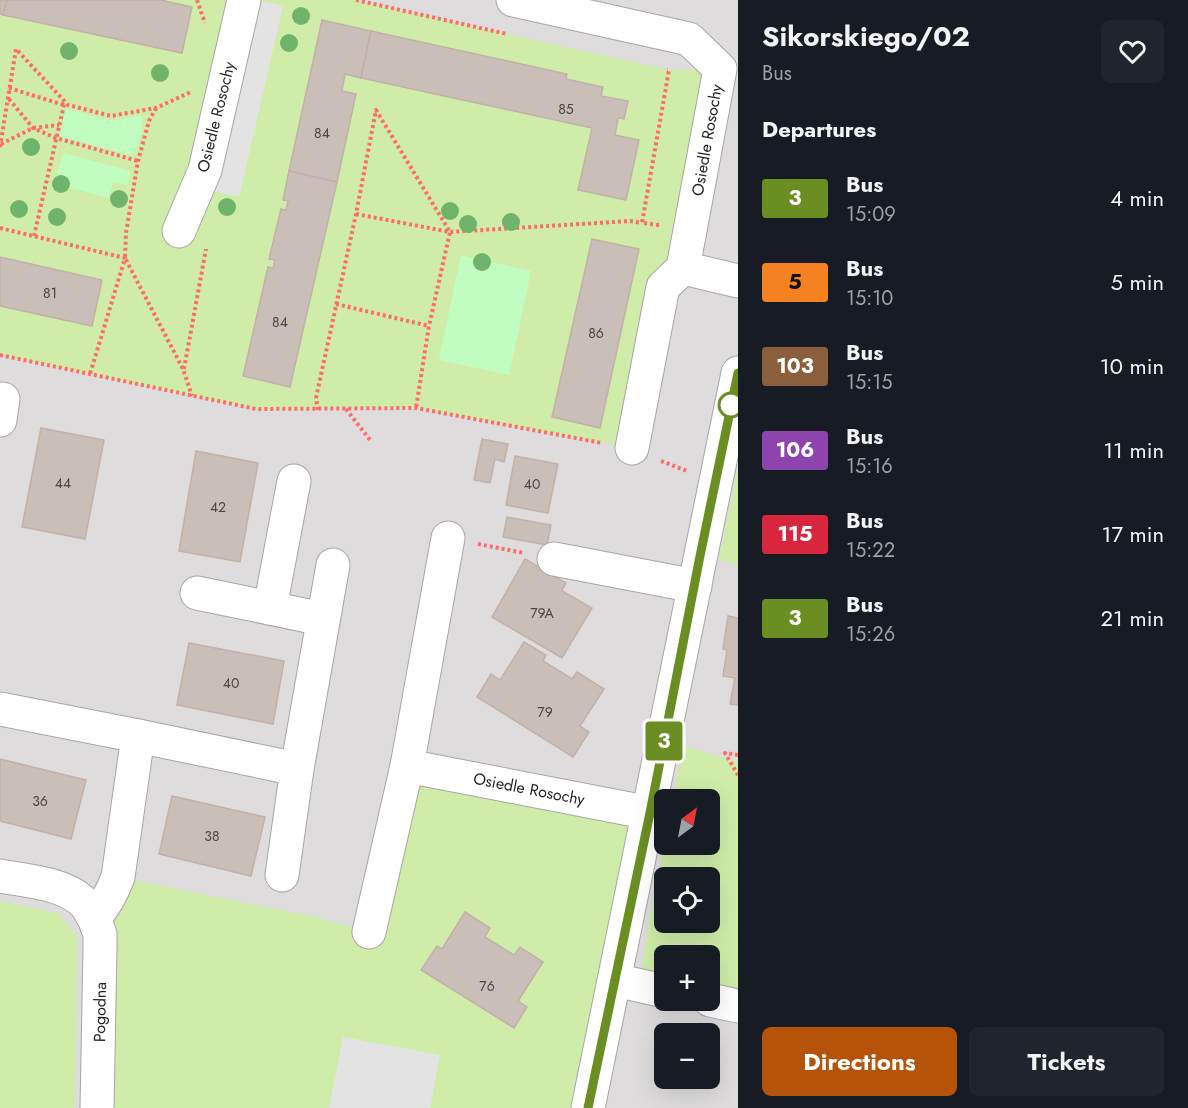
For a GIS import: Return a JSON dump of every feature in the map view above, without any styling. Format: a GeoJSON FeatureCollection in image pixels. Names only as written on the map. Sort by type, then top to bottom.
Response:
{"type":"FeatureCollection","features":[{"type":"Feature","properties":{"kind":"street","name":"Osiedle Rosochy"},"geometry":{"type":"LineString","coordinates":[[179,231],[205,170],[244,0]]}},
{"type":"Feature","properties":{"kind":"street","name":"Osiedle Rosochy"},"geometry":{"type":"LineString","coordinates":[[513,0],[689,39],[720,69],[683,268]]}},
{"type":"Feature","properties":{"kind":"street"},"geometry":{"type":"LineString","coordinates":[[632,448],[663,287],[683,268],[738,281]]}},
{"type":"Feature","properties":{"kind":"street"},"geometry":{"type":"LineString","coordinates":[[588,1108],[738,373]]}},
{"type":"Feature","properties":{"kind":"street"},"geometry":{"type":"LineString","coordinates":[[270,608],[294,481]]}},
{"type":"Feature","properties":{"kind":"street"},"geometry":{"type":"LineString","coordinates":[[369,932],[407,766],[448,538]]}},
{"type":"Feature","properties":{"kind":"street"},"geometry":{"type":"LineString","coordinates":[[554,559],[694,586]]}},
{"type":"Feature","properties":{"kind":"street"},"geometry":{"type":"LineString","coordinates":[[282,874],[297,769],[333,565]]}},
{"type":"Feature","properties":{"kind":"street"},"geometry":{"type":"LineString","coordinates":[[197,593],[323,619]]}},
{"type":"Feature","properties":{"kind":"street"},"geometry":{"type":"LineString","coordinates":[[0,709],[297,769]]}},
{"type":"Feature","properties":{"kind":"street"},"geometry":{"type":"LineString","coordinates":[[94,918],[112,894],[118,877],[138,736]]}},
{"type":"Feature","properties":{"kind":"street","name":"Osiedle Rosochy"},"geometry":{"type":"LineString","coordinates":[[407,766],[650,813]]}},
{"type":"Feature","properties":{"kind":"street","name":"Pogodna"},"geometry":{"type":"LineString","coordinates":[[0,876],[55,886],[72,893],[86,904],[94,918],[100,934],[97,1108]]}},
{"type":"Feature","properties":{"kind":"street"},"geometry":{"type":"LineString","coordinates":[[615,980],[654,989]]}},
{"type":"Feature","properties":{"kind":"street"},"geometry":{"type":"LineString","coordinates":[[720,1002],[738,1006]]}},
{"type":"Feature","properties":{"kind":"path"},"geometry":{"type":"LineString","coordinates":[[356,0],[507,34]]}},
{"type":"Feature","properties":{"kind":"path"},"geometry":{"type":"LineString","coordinates":[[0,145],[16,49],[66,105]]}},
{"type":"Feature","properties":{"kind":"path"},"geometry":{"type":"LineString","coordinates":[[642,223],[669,70],[658,68]]}},
{"type":"Feature","properties":{"kind":"path"},"geometry":{"type":"LineString","coordinates":[[9,88],[111,116],[156,108],[193,91]]}},
{"type":"Feature","properties":{"kind":"path"},"geometry":{"type":"LineString","coordinates":[[9,99],[33,128],[56,138],[138,162]]}},
{"type":"Feature","properties":{"kind":"path"},"geometry":{"type":"LineString","coordinates":[[34,236],[59,125],[66,105]]}},
{"type":"Feature","properties":{"kind":"path"},"geometry":{"type":"LineString","coordinates":[[90,375],[125,258],[126,233],[138,162],[149,121],[156,108]]}},
{"type":"Feature","properties":{"kind":"path"},"geometry":{"type":"LineString","coordinates":[[318,410],[316,398],[376,110],[450,232],[429,326],[416,408]]}},
{"type":"Feature","properties":{"kind":"path"},"geometry":{"type":"LineString","coordinates":[[0,145],[33,128],[59,125]]}},
{"type":"Feature","properties":{"kind":"path"},"geometry":{"type":"LineString","coordinates":[[356,214],[450,232],[630,221],[690,229]]}},
{"type":"Feature","properties":{"kind":"path"},"geometry":{"type":"LineString","coordinates":[[0,228],[125,258],[183,369],[192,396]]}},
{"type":"Feature","properties":{"kind":"path"},"geometry":{"type":"LineString","coordinates":[[179,231],[207,247],[183,369]]}},
{"type":"Feature","properties":{"kind":"path"},"geometry":{"type":"LineString","coordinates":[[336,304],[429,326]]}},
{"type":"Feature","properties":{"kind":"path"},"geometry":{"type":"LineString","coordinates":[[0,355],[256,409],[416,408],[632,448],[673,466],[716,480]]}},
{"type":"Feature","properties":{"kind":"path"},"geometry":{"type":"LineString","coordinates":[[346,409],[370,440]]}},
{"type":"Feature","properties":{"kind":"path"},"geometry":{"type":"LineString","coordinates":[[448,538],[554,559]]}},
{"type":"Feature","properties":{"kind":"path"},"geometry":{"type":"LineString","coordinates":[[738,755],[725,753],[738,775]]}},
{"type":"Feature","properties":{"kind":"shaded area"},"geometry":{"type":"Polygon","coordinates":[[[0,0],[738,0],[738,1108],[0,1108],[0,0]]]}},
{"type":"Feature","properties":{"kind":"shaded area"},"geometry":{"type":"Polygon","coordinates":[[[257,0],[283,6],[239,197],[191,186],[257,0]]]}},
{"type":"Feature","properties":{"kind":"shaded area"},"geometry":{"type":"Polygon","coordinates":[[[343,1037],[440,1055],[430,1108],[329,1108],[343,1037]]]}},
{"type":"Feature","properties":{"kind":"green space"},"geometry":{"type":"Polygon","coordinates":[[[0,0],[356,0],[669,70],[720,69],[632,448],[416,408],[256,409],[0,355],[0,0]]]}},
{"type":"Feature","properties":{"kind":"green space"},"geometry":{"type":"Polygon","coordinates":[[[66,109],[112,121],[141,115],[142,130],[137,146],[131,155],[59,136],[66,109]]]}},
{"type":"Feature","properties":{"kind":"green space"},"geometry":{"type":"Polygon","coordinates":[[[63,153],[131,171],[127,185],[113,182],[109,198],[55,184],[63,153]]]}},
{"type":"Feature","properties":{"kind":"green space"},"geometry":{"type":"Polygon","coordinates":[[[461,255],[531,271],[509,375],[439,360],[461,255]]]}},
{"type":"Feature","properties":{"kind":"green space"},"geometry":{"type":"Polygon","coordinates":[[[738,468],[738,565],[719,560],[738,468]]]}},
{"type":"Feature","properties":{"kind":"green space"},"geometry":{"type":"Polygon","coordinates":[[[683,746],[738,762],[738,1006],[720,1002],[720,945],[654,945],[654,989],[638,985],[654,898],[654,933],[720,933],[720,867],[660,867],[662,855],[720,855],[720,789],[675,789],[683,746]]]}},
{"type":"Feature","properties":{"kind":"green space"},"geometry":{"type":"Polygon","coordinates":[[[407,766],[650,813],[588,1108],[97,1108],[103,908],[118,877],[315,917],[368,932],[407,766]]]}},
{"type":"Feature","properties":{"kind":"green space"},"geometry":{"type":"Polygon","coordinates":[[[0,901],[58,913],[77,936],[75,1108],[0,1108],[0,901]]]}},
{"type":"Feature","properties":{"kind":"building"},"geometry":{"type":"Polygon","coordinates":[[[0,0],[7,0],[3,15],[0,14],[0,0]]]}},
{"type":"Feature","properties":{"kind":"building"},"geometry":{"type":"Polygon","coordinates":[[[7,0],[161,0],[192,7],[182,53],[3,15],[7,0]]]}},
{"type":"Feature","properties":{"kind":"building"},"geometry":{"type":"Polygon","coordinates":[[[322,20],[371,31],[361,78],[345,74],[342,91],[356,94],[337,182],[289,171],[322,20]]]}},
{"type":"Feature","properties":{"kind":"building"},"geometry":{"type":"Polygon","coordinates":[[[371,31],[567,74],[566,79],[603,87],[601,96],[628,101],[624,119],[618,118],[615,135],[639,140],[626,200],[578,190],[592,128],[361,78],[371,31]]]}},
{"type":"Feature","properties":{"kind":"building"},"geometry":{"type":"Polygon","coordinates":[[[289,171],[337,182],[290,387],[243,376],[268,267],[273,268],[275,260],[269,259],[281,209],[286,210],[288,201],[283,200],[289,171]]]}},
{"type":"Feature","properties":{"kind":"building"},"geometry":{"type":"Polygon","coordinates":[[[592,239],[639,249],[600,428],[552,417],[592,239]]]}},
{"type":"Feature","properties":{"kind":"building"},"geometry":{"type":"Polygon","coordinates":[[[0,257],[102,280],[92,326],[0,306],[0,257]]]}},
{"type":"Feature","properties":{"kind":"building"},"geometry":{"type":"Polygon","coordinates":[[[41,428],[104,440],[85,539],[22,527],[41,428]]]}},
{"type":"Feature","properties":{"kind":"building"},"geometry":{"type":"Polygon","coordinates":[[[482,439],[508,444],[504,462],[495,459],[490,483],[474,480],[482,439]]]}},
{"type":"Feature","properties":{"kind":"building"},"geometry":{"type":"Polygon","coordinates":[[[196,451],[258,463],[240,562],[179,551],[196,451]]]}},
{"type":"Feature","properties":{"kind":"building"},"geometry":{"type":"Polygon","coordinates":[[[515,456],[558,464],[548,513],[506,505],[515,456]]]}},
{"type":"Feature","properties":{"kind":"building"},"geometry":{"type":"Polygon","coordinates":[[[507,517],[551,525],[547,545],[503,537],[507,517]]]}},
{"type":"Feature","properties":{"kind":"building"},"geometry":{"type":"Polygon","coordinates":[[[525,559],[566,583],[562,591],[592,608],[562,658],[492,617],[525,559]]]}},
{"type":"Feature","properties":{"kind":"building"},"geometry":{"type":"Polygon","coordinates":[[[728,616],[738,618],[738,705],[730,704],[735,678],[723,676],[727,650],[723,649],[728,616]]]}},
{"type":"Feature","properties":{"kind":"building"},"geometry":{"type":"Polygon","coordinates":[[[524,642],[546,655],[543,661],[572,679],[577,672],[604,689],[580,726],[589,732],[573,757],[477,697],[491,674],[500,680],[524,642]]]}},
{"type":"Feature","properties":{"kind":"building"},"geometry":{"type":"Polygon","coordinates":[[[189,643],[284,661],[273,724],[177,705],[189,643]]]}},
{"type":"Feature","properties":{"kind":"building"},"geometry":{"type":"Polygon","coordinates":[[[0,759],[86,780],[71,839],[0,821],[0,759]]]}},
{"type":"Feature","properties":{"kind":"building"},"geometry":{"type":"Polygon","coordinates":[[[172,796],[265,817],[251,876],[159,854],[172,796]]]}},
{"type":"Feature","properties":{"kind":"building"},"geometry":{"type":"Polygon","coordinates":[[[465,912],[490,928],[485,937],[514,955],[520,947],[543,962],[518,1001],[527,1007],[514,1028],[421,970],[437,946],[442,949],[465,912]]]}},
{"type":"Feature","properties":{"kind":"bus line","name":"3"},"geometry":{"type":"LineString","coordinates":[[588,1108],[738,373]]}}]}
